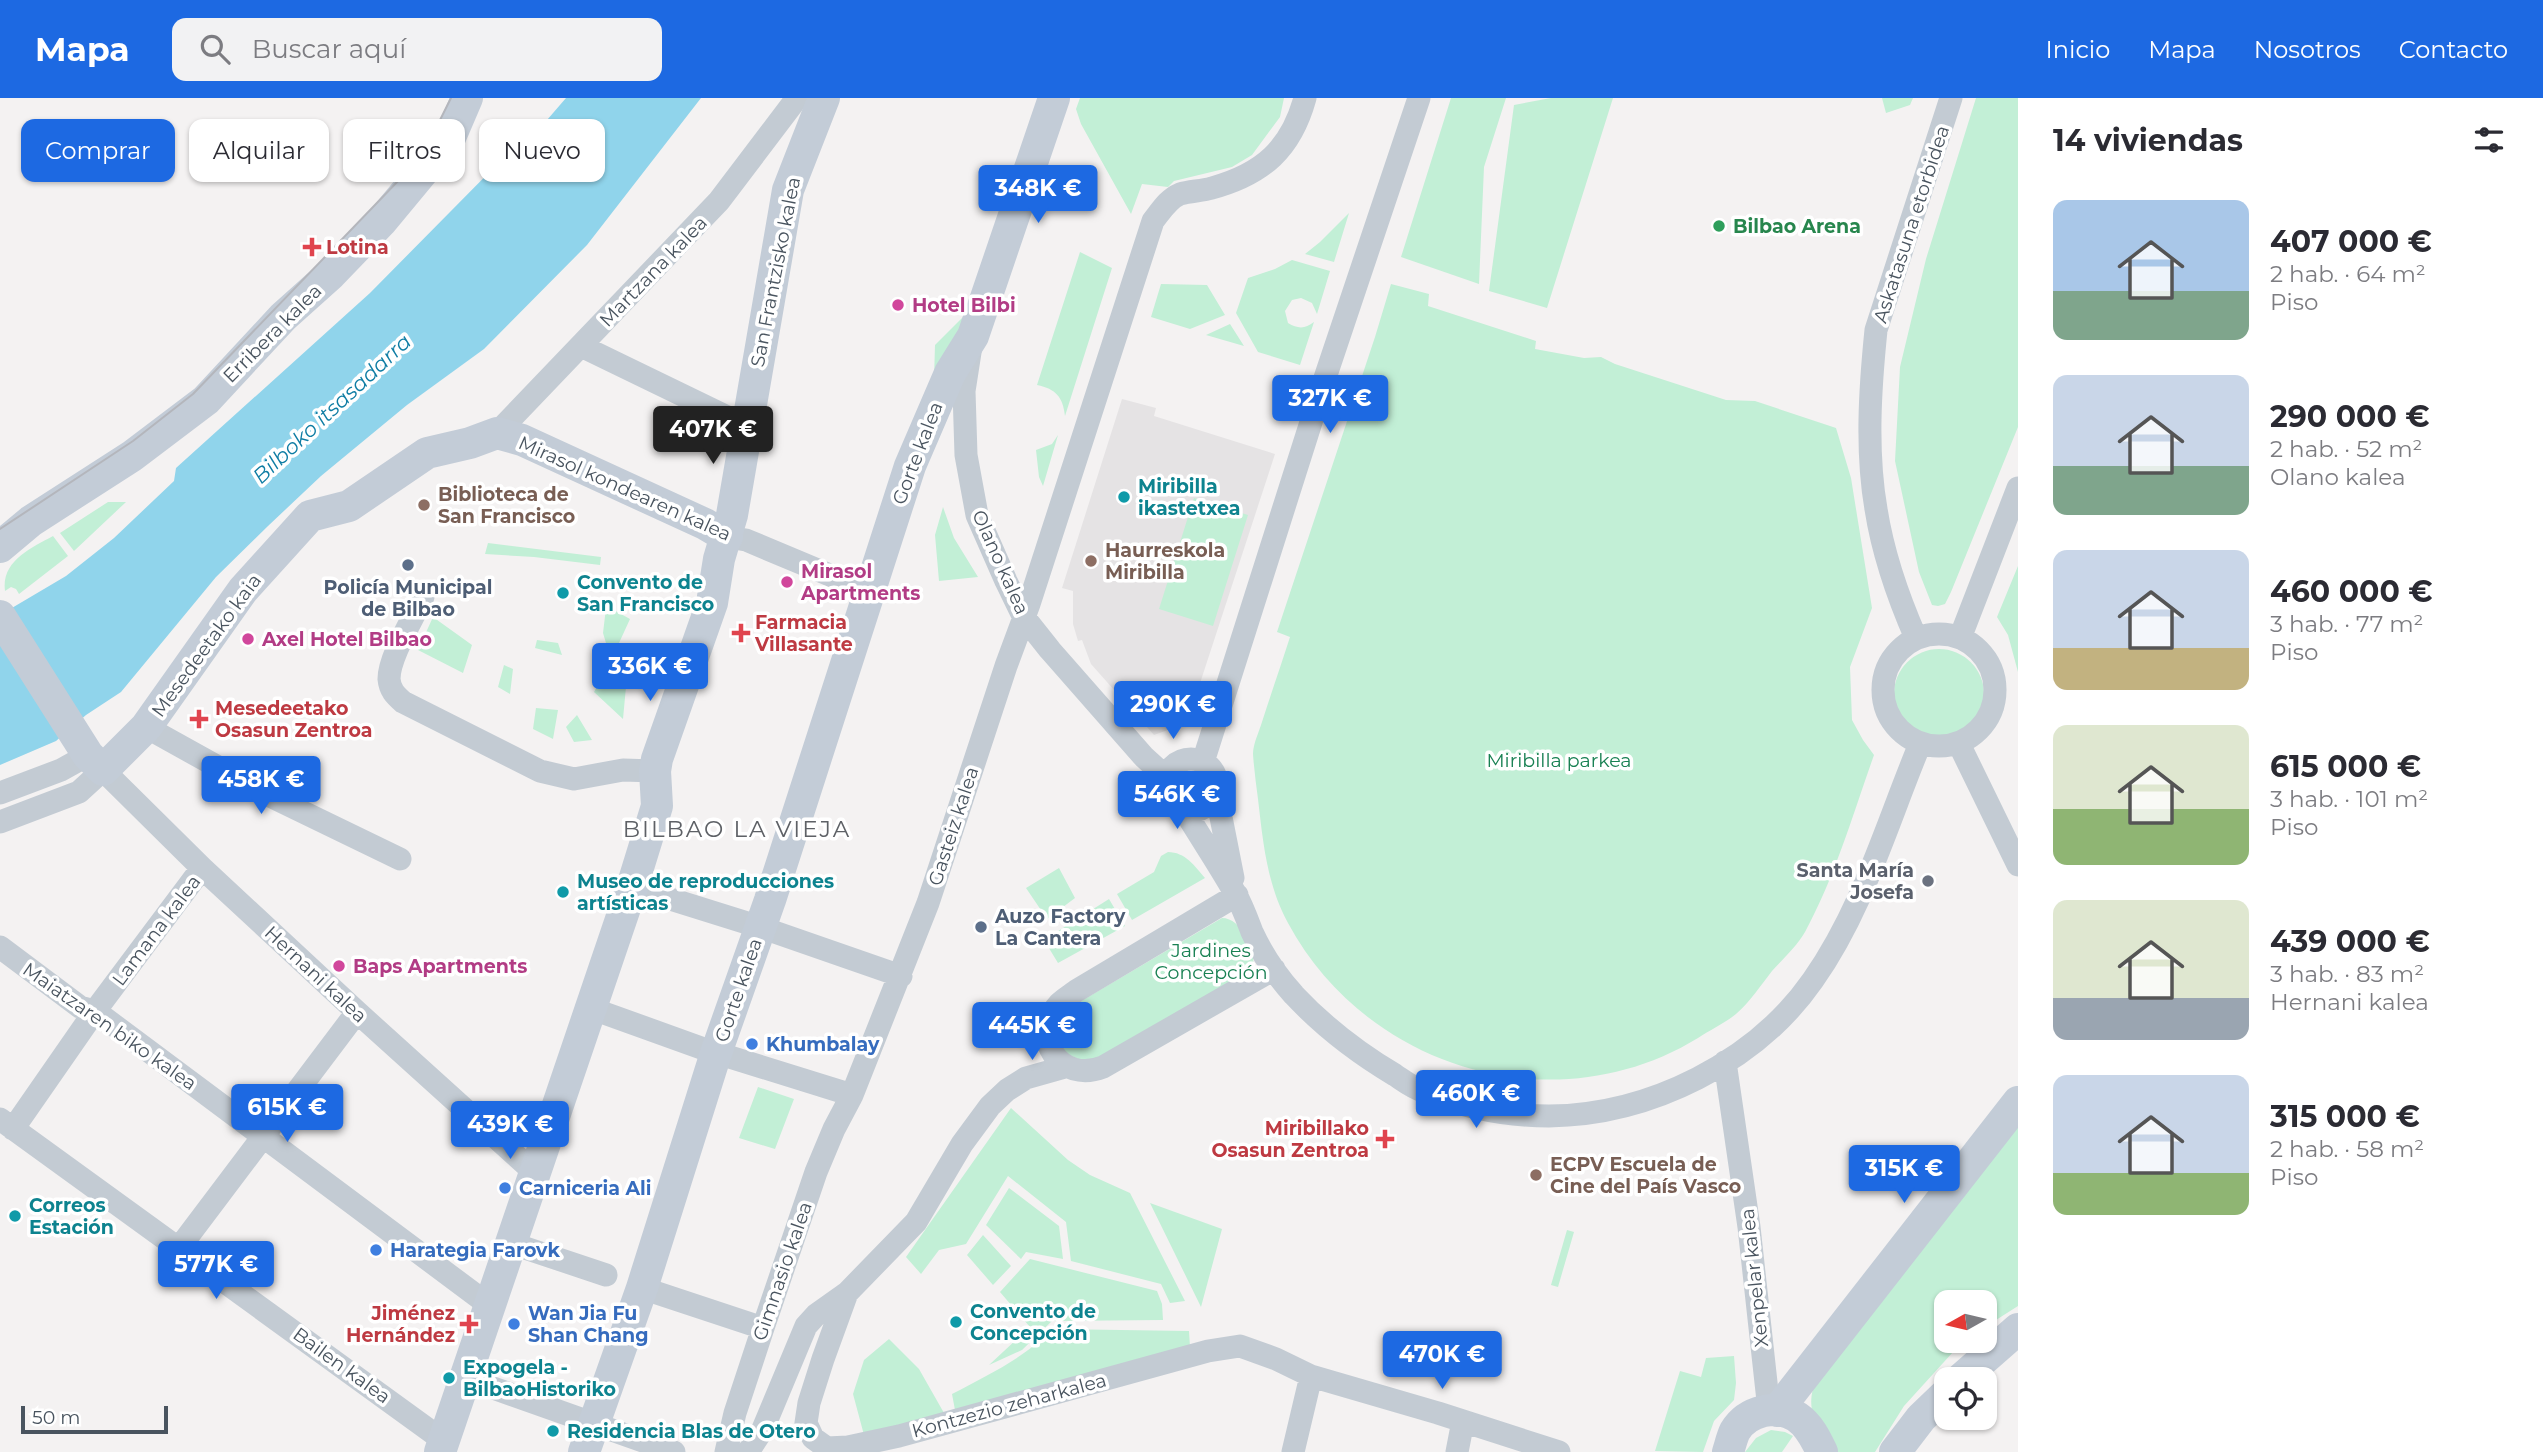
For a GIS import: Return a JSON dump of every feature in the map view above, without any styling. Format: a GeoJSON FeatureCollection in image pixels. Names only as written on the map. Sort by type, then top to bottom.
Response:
{"type":"FeatureCollection","features":[{"type":"Feature","properties":{"kind":"street","name":"Erribera kalea"},"geometry":{"type":"LineString","coordinates":[[0,547],[31,521],[132,456],[206,400],[283,317],[331,274],[381,222],[449,140],[467,98]]}},
{"type":"Feature","properties":{"kind":"street","name":"Martzana kalea"},"geometry":{"type":"LineString","coordinates":[[498,433],[719,201],[797,98]]}},
{"type":"Feature","properties":{"kind":"street","name":"San Frantzisko kalea"},"geometry":{"type":"LineString","coordinates":[[442,1446],[657,806],[655,771],[712,603],[719,559],[727,537],[788,190],[824,98]]}},
{"type":"Feature","properties":{"kind":"street","name":"Olano kalea"},"geometry":{"type":"LineString","coordinates":[[1054,98],[973,336],[964,391],[966,455],[977,514],[1023,616],[1105,714],[1144,757],[1167,777]]}},
{"type":"Feature","properties":{"kind":"street","name":"Gasteiz kalea"},"geometry":{"type":"LineString","coordinates":[[852,1095],[928,903],[1029,604],[1153,221],[1169,202],[1180,194],[1241,179],[1273,157],[1290,138],[1305,98]]}},
{"type":"Feature","properties":{"kind":"street"},"geometry":{"type":"LineString","coordinates":[[1203,762],[1326,375],[1419,98]]}},
{"type":"Feature","properties":{"kind":"street","name":"Askatasuna etorbidea"},"geometry":{"type":"LineString","coordinates":[[1916,638],[1897,596],[1875,509],[1870,442],[1873,356],[1876,330],[1951,98]]}},
{"type":"Feature","properties":{"kind":"street","name":"Gorte kalea"},"geometry":{"type":"LineString","coordinates":[[589,1438],[642,1288],[716,1053],[760,928],[920,436],[950,373],[973,336]]}},
{"type":"Feature","properties":{"kind":"street"},"geometry":{"type":"LineString","coordinates":[[581,346],[746,426]]}},
{"type":"Feature","properties":{"kind":"street","name":"Mirasol kondearen kalea"},"geometry":{"type":"LineString","coordinates":[[498,433],[522,440],[705,524],[727,537],[746,540],[868,591]]}},
{"type":"Feature","properties":{"kind":"street","name":"Mesedeetako kaia"},"geometry":{"type":"LineString","coordinates":[[90,755],[146,727],[243,590],[310,516],[349,506],[427,453],[498,433]]}},
{"type":"Feature","properties":{"kind":"street"},"geometry":{"type":"LineString","coordinates":[[1960,638],[2018,488]]}},
{"type":"Feature","properties":{"kind":"street","name":"Erribera kalea"},"geometry":{"type":"LineString","coordinates":[[0,525],[31,521]]}},
{"type":"Feature","properties":{"kind":"street"},"geometry":{"type":"LineString","coordinates":[[997,561],[1009,566],[1029,564],[1044,554]]}},
{"type":"Feature","properties":{"kind":"street"},"geometry":{"type":"LineString","coordinates":[[423,597],[390,667],[389,682],[393,694],[403,702],[540,771],[574,779],[622,770],[655,771]]}},
{"type":"Feature","properties":{"kind":"street"},"geometry":{"type":"LineString","coordinates":[[0,616],[90,755],[79,792],[0,822]]}},
{"type":"Feature","properties":{"kind":"street"},"geometry":{"type":"LineString","coordinates":[[1938,634],[1960,638],[1977,648],[1988,663],[1994,682],[1995,701],[1988,719],[1976,734],[1959,744],[1933,747],[1920,744],[1903,735],[1890,720],[1883,702],[1882,683],[1888,664],[1899,649],[1916,638],[1938,634]]}},
{"type":"Feature","properties":{"kind":"street"},"geometry":{"type":"LineString","coordinates":[[146,727],[272,797],[400,859]]}},
{"type":"Feature","properties":{"kind":"street"},"geometry":{"type":"LineString","coordinates":[[1237,895],[1215,775],[1203,762],[1189,759],[1181,761],[1170,770],[1167,777],[1167,794],[1170,801],[1184,810],[1237,895],[1254,935],[1274,969],[1319,1019],[1360,1053],[1420,1090],[1490,1111],[1552,1116],[1615,1108],[1683,1085],[1725,1062],[1762,1036],[1812,982],[1852,913],[1920,744]]}},
{"type":"Feature","properties":{"kind":"street"},"geometry":{"type":"LineString","coordinates":[[1959,744],[2018,865]]}},
{"type":"Feature","properties":{"kind":"street"},"geometry":{"type":"LineString","coordinates":[[0,793],[61,770],[90,755]]}},
{"type":"Feature","properties":{"kind":"street","name":"Hernani kalea"},"geometry":{"type":"LineString","coordinates":[[90,755],[202,868],[357,1013],[534,1172]]}},
{"type":"Feature","properties":{"kind":"street"},"geometry":{"type":"LineString","coordinates":[[1184,810],[1200,810],[1213,800],[1216,792]]}},
{"type":"Feature","properties":{"kind":"street","name":"Lamana kalea"},"geometry":{"type":"LineString","coordinates":[[7,1124],[202,868]]}},
{"type":"Feature","properties":{"kind":"street"},"geometry":{"type":"LineString","coordinates":[[632,887],[901,976]]}},
{"type":"Feature","properties":{"kind":"street"},"geometry":{"type":"LineString","coordinates":[[1065,1067],[1054,1056],[1049,1044],[1049,1021],[1058,1004],[1237,895]]}},
{"type":"Feature","properties":{"kind":"street","name":"Maiatzaren biko kalea"},"geometry":{"type":"LineString","coordinates":[[0,947],[80,1007],[95,1011],[489,1305]]}},
{"type":"Feature","properties":{"kind":"street"},"geometry":{"type":"LineString","coordinates":[[748,1452],[763,1429],[806,1326],[816,1315],[847,1293],[916,1222],[962,1144],[990,1106],[1026,1078],[1065,1067],[1093,1071],[1103,1067],[1274,969]]}},
{"type":"Feature","properties":{"kind":"street"},"geometry":{"type":"LineString","coordinates":[[590,1008],[716,1053],[852,1095]]}},
{"type":"Feature","properties":{"kind":"street"},"geometry":{"type":"LineString","coordinates":[[179,1248],[357,1013]]}},
{"type":"Feature","properties":{"kind":"street","name":"Xenpelar kalea"},"geometry":{"type":"LineString","coordinates":[[1725,1062],[1773,1410]]}},
{"type":"Feature","properties":{"kind":"street","name":"Gimnasio kalea"},"geometry":{"type":"LineString","coordinates":[[726,1452],[735,1413],[821,1159],[852,1095]]}},
{"type":"Feature","properties":{"kind":"street"},"geometry":{"type":"LineString","coordinates":[[1773,1410],[2018,1102]]}},
{"type":"Feature","properties":{"kind":"street","name":"Bailen kalea"},"geometry":{"type":"LineString","coordinates":[[7,1124],[179,1248],[442,1446]]}},
{"type":"Feature","properties":{"kind":"street"},"geometry":{"type":"LineString","coordinates":[[510,1243],[606,1275]]}},
{"type":"Feature","properties":{"kind":"street"},"geometry":{"type":"LineString","coordinates":[[642,1288],[763,1328]]}},
{"type":"Feature","properties":{"kind":"street","name":"Kontzezio zeharkalea"},"geometry":{"type":"LineString","coordinates":[[847,1293],[823,1359],[806,1423],[813,1438],[827,1448],[848,1447],[899,1436],[1208,1351],[1240,1346],[1311,1376]]}},
{"type":"Feature","properties":{"kind":"street"},"geometry":{"type":"LineString","coordinates":[[1975,1367],[2018,1329]]}},
{"type":"Feature","properties":{"kind":"street"},"geometry":{"type":"LineString","coordinates":[[1293,1452],[1311,1376],[1463,1421],[1493,1442],[1559,1452]]}},
{"type":"Feature","properties":{"kind":"street"},"geometry":{"type":"LineString","coordinates":[[465,1378],[589,1438],[674,1452]]}},
{"type":"Feature","properties":{"kind":"street"},"geometry":{"type":"LineString","coordinates":[[1895,1452],[1934,1406]]}},
{"type":"Feature","properties":{"kind":"street"},"geometry":{"type":"LineString","coordinates":[[1728,1452],[1735,1431],[1752,1413],[1773,1410],[1796,1416],[1813,1433],[1822,1452]]}},
{"type":"Feature","properties":{"kind":"street"},"geometry":{"type":"LineString","coordinates":[[1457,1452],[1463,1421]]}},
{"type":"Feature","properties":{"kind":"shaded area"},"geometry":{"type":"Polygon","coordinates":[[[1122,399],[1156,408],[1154,416],[1275,454],[1187,723],[1154,735],[1091,664],[1082,640],[1078,641],[1073,624],[1073,591],[1062,588],[1122,399]]]}},
{"type":"Feature","properties":{"kind":"green space"},"geometry":{"type":"Polygon","coordinates":[[[1080,98],[1284,98],[1280,117],[1252,155],[1232,167],[1174,181],[1168,187],[1142,184],[1131,214],[1081,124],[1076,109],[1080,98]]]}},
{"type":"Feature","properties":{"kind":"green space"},"geometry":{"type":"Polygon","coordinates":[[[1451,98],[1506,98],[1484,167],[1479,284],[1401,257],[1451,98]]]}},
{"type":"Feature","properties":{"kind":"green space"},"geometry":{"type":"Polygon","coordinates":[[[1551,98],[1613,98],[1547,308],[1489,291],[1514,105],[1551,98]]]}},
{"type":"Feature","properties":{"kind":"green space"},"geometry":{"type":"Polygon","coordinates":[[[1882,98],[1913,98],[1910,105],[1886,113],[1882,98]]]}},
{"type":"Feature","properties":{"kind":"green space"},"geometry":{"type":"Polygon","coordinates":[[[1976,98],[2018,98],[2018,427],[1951,592],[1945,604],[1938,606],[1932,605],[1919,572],[1895,461],[1900,367],[1926,259],[1976,98]]]}},
{"type":"Feature","properties":{"kind":"green space"},"geometry":{"type":"Polygon","coordinates":[[[1349,213],[1334,262],[1305,254],[1320,242],[1349,213]]]}},
{"type":"Feature","properties":{"kind":"green space"},"geometry":{"type":"Polygon","coordinates":[[[1080,252],[1112,268],[1065,416],[1057,395],[1037,385],[1080,252]]]}},
{"type":"Feature","properties":{"kind":"green space"},"geometry":{"type":"Polygon","coordinates":[[[1292,260],[1330,271],[1317,314],[1312,303],[1301,298],[1292,300],[1285,311],[1288,323],[1295,326],[1304,327],[1314,322],[1300,365],[1258,352],[1236,313],[1248,278],[1292,260]]]}},
{"type":"Feature","properties":{"kind":"green space"},"geometry":{"type":"Polygon","coordinates":[[[1161,284],[1207,285],[1225,315],[1190,329],[1151,317],[1161,284]]]}},
{"type":"Feature","properties":{"kind":"green space","name":"Miribilla parkea"},"geometry":{"type":"Polygon","coordinates":[[[1391,284],[1429,294],[1428,306],[1536,341],[1535,349],[1584,358],[1601,357],[1726,400],[1755,401],[1836,428],[1851,478],[1872,608],[1850,667],[1852,720],[1874,755],[1834,867],[1816,911],[1798,942],[1736,1014],[1698,1038],[1643,1064],[1585,1077],[1527,1079],[1469,1068],[1415,1047],[1365,1015],[1322,974],[1288,923],[1275,894],[1262,831],[1254,746],[1290,637],[1277,632],[1391,284]]]}},
{"type":"Feature","properties":{"kind":"green space"},"geometry":{"type":"Polygon","coordinates":[[[967,313],[967,338],[934,379],[935,345],[967,313]]]}},
{"type":"Feature","properties":{"kind":"green space"},"geometry":{"type":"Polygon","coordinates":[[[1230,324],[1244,346],[1206,335],[1230,324]]]}},
{"type":"Feature","properties":{"kind":"green space"},"geometry":{"type":"Polygon","coordinates":[[[1058,435],[1043,486],[1039,477],[1036,450],[1052,444],[1058,435]]]}},
{"type":"Feature","properties":{"kind":"green space"},"geometry":{"type":"Polygon","coordinates":[[[1194,498],[1248,515],[1213,626],[1159,609],[1194,498]]]}},
{"type":"Feature","properties":{"kind":"green space"},"geometry":{"type":"Polygon","coordinates":[[[108,502],[126,502],[74,551],[60,533],[108,502]]]}},
{"type":"Feature","properties":{"kind":"green space"},"geometry":{"type":"Polygon","coordinates":[[[943,507],[954,538],[978,577],[939,581],[935,535],[943,507]]]}},
{"type":"Feature","properties":{"kind":"green space"},"geometry":{"type":"Polygon","coordinates":[[[53,536],[68,556],[19,594],[11,587],[5,591],[8,571],[19,557],[53,536]]]}},
{"type":"Feature","properties":{"kind":"green space"},"geometry":{"type":"Polygon","coordinates":[[[488,543],[601,557],[600,565],[485,554],[488,543]]]}},
{"type":"Feature","properties":{"kind":"green space"},"geometry":{"type":"Polygon","coordinates":[[[2018,566],[2018,672],[2008,635],[1997,617],[2018,566]]]}},
{"type":"Feature","properties":{"kind":"green space"},"geometry":{"type":"Polygon","coordinates":[[[606,608],[630,619],[615,646],[606,643],[603,633],[606,608]]]}},
{"type":"Feature","properties":{"kind":"green space"},"geometry":{"type":"Polygon","coordinates":[[[433,617],[472,645],[463,673],[418,650],[433,617]]]}},
{"type":"Feature","properties":{"kind":"green space"},"geometry":{"type":"Polygon","coordinates":[[[537,640],[558,643],[562,655],[535,648],[537,640]]]}},
{"type":"Feature","properties":{"kind":"green space"},"geometry":{"type":"Polygon","coordinates":[[[1939,649],[1956,653],[1971,662],[1980,677],[1984,694],[1980,711],[1971,726],[1956,735],[1939,739],[1922,735],[1907,726],[1898,711],[1894,694],[1898,677],[1907,662],[1922,653],[1939,649]]]}},
{"type":"Feature","properties":{"kind":"green space"},"geometry":{"type":"Polygon","coordinates":[[[504,665],[513,669],[510,694],[498,687],[504,665]]]}},
{"type":"Feature","properties":{"kind":"green space"},"geometry":{"type":"Polygon","coordinates":[[[606,670],[627,676],[623,719],[594,692],[606,670]]]}},
{"type":"Feature","properties":{"kind":"green space"},"geometry":{"type":"Polygon","coordinates":[[[536,708],[558,710],[553,739],[533,729],[536,708]]]}},
{"type":"Feature","properties":{"kind":"green space"},"geometry":{"type":"Polygon","coordinates":[[[577,715],[592,740],[574,742],[566,727],[577,715]]]}},
{"type":"Feature","properties":{"kind":"green space"},"geometry":{"type":"Polygon","coordinates":[[[1168,852],[1185,857],[1205,878],[1132,920],[1117,894],[1154,872],[1161,856],[1168,852]]]}},
{"type":"Feature","properties":{"kind":"green space"},"geometry":{"type":"Polygon","coordinates":[[[1059,868],[1075,898],[1047,919],[1026,888],[1059,868]]]}},
{"type":"Feature","properties":{"kind":"green space"},"geometry":{"type":"Polygon","coordinates":[[[1109,899],[1125,926],[1058,963],[1044,940],[1109,899]]]}},
{"type":"Feature","properties":{"kind":"green space","name":"Jardines Concepción"},"geometry":{"type":"Polygon","coordinates":[[[1222,918],[1235,923],[1246,936],[1254,968],[1093,1066],[1061,1051],[1057,1024],[1061,1013],[1222,918]]]}},
{"type":"Feature","properties":{"kind":"green space"},"geometry":{"type":"Polygon","coordinates":[[[758,1087],[794,1099],[775,1149],[739,1138],[758,1087]]]}},
{"type":"Feature","properties":{"kind":"green space"},"geometry":{"type":"Polygon","coordinates":[[[1011,1108],[1068,1160],[1090,1175],[1130,1193],[1185,1301],[1170,1303],[1161,1284],[1071,1261],[1066,1222],[1008,1176],[966,1244],[939,1250],[921,1274],[906,1257],[1011,1108]]]}},
{"type":"Feature","properties":{"kind":"green space"},"geometry":{"type":"Polygon","coordinates":[[[2018,1120],[2018,1306],[1997,1319],[1997,1290],[1934,1290],[1934,1353],[1952,1353],[1939,1367],[1934,1367],[1934,1373],[1904,1406],[1875,1452],[1834,1452],[1813,1415],[1813,1389],[2018,1120]]]}},
{"type":"Feature","properties":{"kind":"green space"},"geometry":{"type":"Polygon","coordinates":[[[1009,1188],[1059,1226],[1063,1259],[1026,1252],[1021,1259],[986,1225],[1009,1188]]]}},
{"type":"Feature","properties":{"kind":"green space"},"geometry":{"type":"Polygon","coordinates":[[[1150,1203],[1222,1229],[1201,1307],[1150,1203]]]}},
{"type":"Feature","properties":{"kind":"green space"},"geometry":{"type":"Polygon","coordinates":[[[1567,1230],[1574,1232],[1558,1287],[1551,1285],[1567,1230]]]}},
{"type":"Feature","properties":{"kind":"green space"},"geometry":{"type":"Polygon","coordinates":[[[983,1235],[1011,1266],[993,1285],[967,1255],[983,1235]]]}},
{"type":"Feature","properties":{"kind":"green space"},"geometry":{"type":"Polygon","coordinates":[[[1030,1259],[1157,1291],[1162,1304],[1163,1320],[1052,1321],[1022,1350],[989,1365],[1030,1327],[1000,1292],[1030,1259]]]}},
{"type":"Feature","properties":{"kind":"green space"},"geometry":{"type":"Polygon","coordinates":[[[1053,1329],[1189,1331],[1190,1347],[955,1410],[952,1394],[1018,1357],[1053,1329]]]}},
{"type":"Feature","properties":{"kind":"green space"},"geometry":{"type":"Polygon","coordinates":[[[889,1339],[919,1369],[944,1413],[864,1435],[853,1394],[864,1360],[889,1339]]]}},
{"type":"Feature","properties":{"kind":"green space"},"geometry":{"type":"Polygon","coordinates":[[[1734,1356],[1734,1400],[1714,1421],[1703,1452],[1655,1451],[1680,1371],[1701,1377],[1706,1358],[1734,1356]]]}},
{"type":"Feature","properties":{"kind":"green space"},"geometry":{"type":"Polygon","coordinates":[[[1771,1430],[1793,1436],[1782,1452],[1745,1452],[1756,1438],[1771,1430]]]}},
{"type":"Feature","properties":{"kind":"water","name":"Bilboko itsasadarra"},"geometry":{"type":"Polygon","coordinates":[[[566,98],[701,98],[587,245],[484,349],[407,405],[321,476],[268,526],[216,577],[121,692],[86,715],[56,741],[0,765],[0,615],[66,576],[114,538],[174,481],[176,468],[370,293],[480,182],[605,182],[605,119],[548,119],[566,98]]]}},
{"type":"Feature","properties":{"kind":"tram line"},"geometry":{"type":"LineString","coordinates":[[0,529],[133,441],[193,394],[399,180],[433,134],[451,98]]}},
{"type":"Feature","properties":{"kind":"place","name":"Bilbao Arena"},"geometry":{"type":"Point","coordinates":[1719,226]}},
{"type":"Feature","properties":{"kind":"place","name":"Lotina"},"geometry":{"type":"Point","coordinates":[312,247]}},
{"type":"Feature","properties":{"kind":"place","name":"Hotel Bilbi"},"geometry":{"type":"Point","coordinates":[898,305]}},
{"type":"Feature","properties":{"kind":"place","name":"Miribilla ikastetxea"},"geometry":{"type":"Point","coordinates":[1124,497]}},
{"type":"Feature","properties":{"kind":"place","name":"Biblioteca de San Francisco"},"geometry":{"type":"Point","coordinates":[424,505]}},
{"type":"Feature","properties":{"kind":"place","name":"Haurreskola Miribilla"},"geometry":{"type":"Point","coordinates":[1091,561]}},
{"type":"Feature","properties":{"kind":"place","name":"Policía Municipal de Bilbao"},"geometry":{"type":"Point","coordinates":[408,565]}},
{"type":"Feature","properties":{"kind":"place","name":"Mirasol Apartments"},"geometry":{"type":"Point","coordinates":[787,582]}},
{"type":"Feature","properties":{"kind":"place","name":"Convento de San Francisco"},"geometry":{"type":"Point","coordinates":[563,593]}},
{"type":"Feature","properties":{"kind":"place","name":"Farmacia Villasante"},"geometry":{"type":"Point","coordinates":[741,633]}},
{"type":"Feature","properties":{"kind":"place","name":"Axel Hotel Bilbao"},"geometry":{"type":"Point","coordinates":[248,639]}},
{"type":"Feature","properties":{"kind":"place","name":"Mesedeetako Osasun Zentroa"},"geometry":{"type":"Point","coordinates":[199,719]}},
{"type":"Feature","properties":{"kind":"place","name":"Santa María Josefa"},"geometry":{"type":"Point","coordinates":[1928,881]}},
{"type":"Feature","properties":{"kind":"place","name":"Museo de reproducciones artísticas"},"geometry":{"type":"Point","coordinates":[563,892]}},
{"type":"Feature","properties":{"kind":"place","name":"Auzo Factory La Cantera"},"geometry":{"type":"Point","coordinates":[981,927]}},
{"type":"Feature","properties":{"kind":"place","name":"Baps Apartments"},"geometry":{"type":"Point","coordinates":[339,966]}},
{"type":"Feature","properties":{"kind":"place","name":"Khumbalay"},"geometry":{"type":"Point","coordinates":[752,1044]}},
{"type":"Feature","properties":{"kind":"place","name":"Miribillako Osasun Zentroa"},"geometry":{"type":"Point","coordinates":[1385,1139]}},
{"type":"Feature","properties":{"kind":"place","name":"ECPV Escuela de Cine del País Vasco"},"geometry":{"type":"Point","coordinates":[1536,1175]}},
{"type":"Feature","properties":{"kind":"place","name":"Carniceria Ali"},"geometry":{"type":"Point","coordinates":[505,1188]}},
{"type":"Feature","properties":{"kind":"place","name":"Correos Estación"},"geometry":{"type":"Point","coordinates":[15,1216]}},
{"type":"Feature","properties":{"kind":"place","name":"Harategia Farovk"},"geometry":{"type":"Point","coordinates":[376,1250]}},
{"type":"Feature","properties":{"kind":"place","name":"Convento de Concepción"},"geometry":{"type":"Point","coordinates":[956,1322]}},
{"type":"Feature","properties":{"kind":"place","name":"Jiménez Hernández"},"geometry":{"type":"Point","coordinates":[469,1324]}},
{"type":"Feature","properties":{"kind":"place","name":"Wan Jia Fu Shan Chang"},"geometry":{"type":"Point","coordinates":[514,1324]}},
{"type":"Feature","properties":{"kind":"place","name":"Expogela - BilbaoHistoriko"},"geometry":{"type":"Point","coordinates":[449,1378]}},
{"type":"Feature","properties":{"kind":"place","name":"Residencia Blas de Otero"},"geometry":{"type":"Point","coordinates":[553,1431]}},
{"type":"Feature","properties":{"kind":"district","name":"BILBAO LA VIEJA"},"geometry":{"type":"Point","coordinates":[737,829]}}]}
